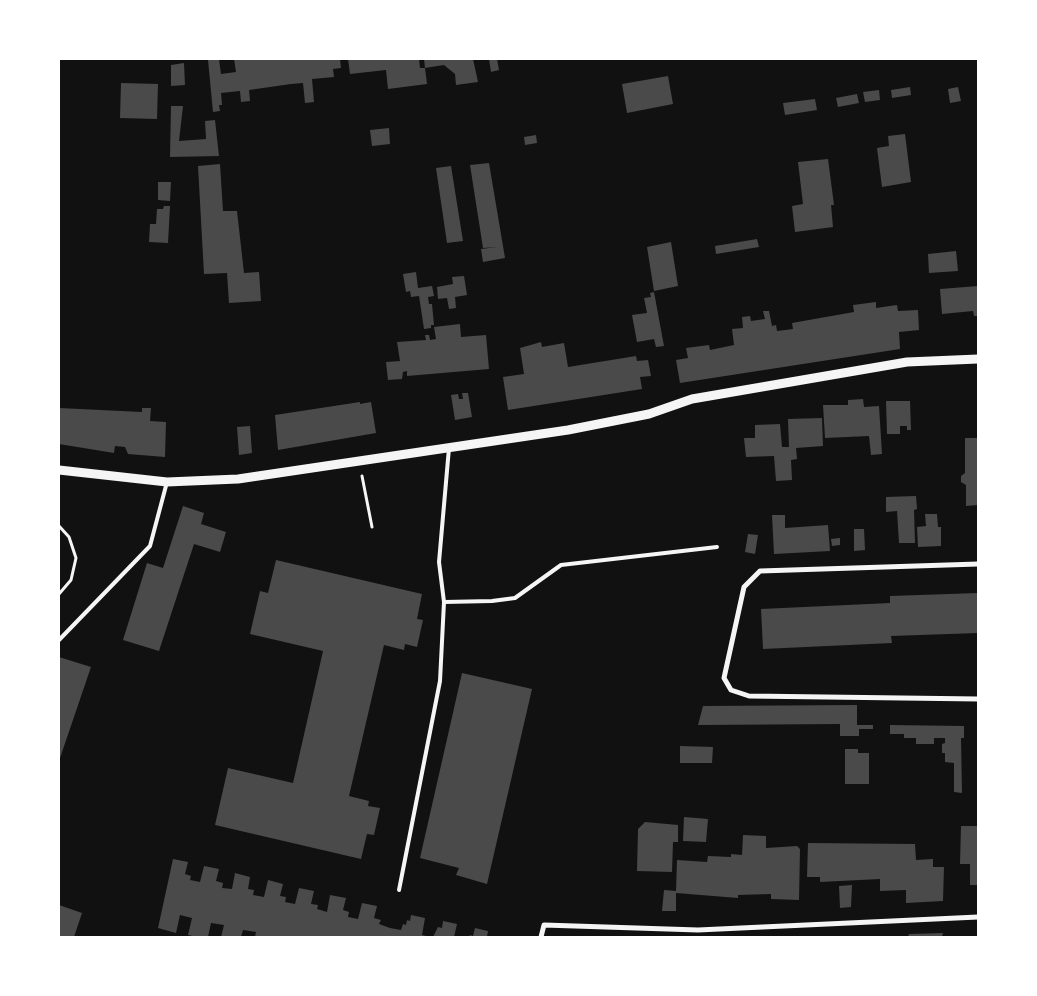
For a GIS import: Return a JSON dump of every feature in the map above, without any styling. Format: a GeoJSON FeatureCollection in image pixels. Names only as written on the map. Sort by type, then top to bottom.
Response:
{"type":"FeatureCollection","features":[{"type":"Feature","properties":{"kind":"street"},"geometry":{"type":"LineString","coordinates":[[59,470],[167,482],[238,479],[577,428],[649,414],[692,398],[888,365],[907,362],[978,360]]}},
{"type":"Feature","properties":{"kind":"street"},"geometry":{"type":"LineString","coordinates":[[978,564],[760,571],[744,587],[724,678],[731,690],[749,696],[978,699]]}},
{"type":"Feature","properties":{"kind":"street"},"geometry":{"type":"LineString","coordinates":[[541,937],[544,925],[698,930],[978,916]]}},
{"type":"Feature","properties":{"kind":"lane"},"geometry":{"type":"LineString","coordinates":[[399,890],[440,681],[444,602],[439,562],[449,448]]}},
{"type":"Feature","properties":{"kind":"lane"},"geometry":{"type":"LineString","coordinates":[[59,640],[150,546],[167,482]]}},
{"type":"Feature","properties":{"kind":"lane"},"geometry":{"type":"LineString","coordinates":[[444,602],[492,601],[515,598],[561,564],[717,547]]}},
{"type":"Feature","properties":{"kind":"path"},"geometry":{"type":"LineString","coordinates":[[359,462],[372,527]]}},
{"type":"Feature","properties":{"kind":"path"},"geometry":{"type":"LineString","coordinates":[[59,526],[69,537],[76,558],[71,580],[59,594]]}},
{"type":"Feature","properties":{"kind":"building"},"geometry":{"type":"Polygon","coordinates":[[[219,59],[221,74],[236,72],[234,59],[340,59],[341,68],[333,69],[334,77],[312,79],[314,102],[305,103],[303,83],[291,84],[249,90],[250,101],[241,102],[240,91],[221,93],[222,105],[219,105],[220,111],[213,112],[208,60],[219,59]]]}},
{"type":"Feature","properties":{"kind":"building"},"geometry":{"type":"Polygon","coordinates":[[[348,59],[419,59],[420,68],[425,68],[427,84],[388,89],[386,70],[350,74],[348,59]]]}},
{"type":"Feature","properties":{"kind":"building"},"geometry":{"type":"Polygon","coordinates":[[[424,59],[473,59],[478,82],[456,85],[455,74],[444,65],[425,68],[424,59]]]}},
{"type":"Feature","properties":{"kind":"building"},"geometry":{"type":"Polygon","coordinates":[[[489,59],[497,59],[499,70],[491,72],[489,59]]]}},
{"type":"Feature","properties":{"kind":"building"},"geometry":{"type":"Polygon","coordinates":[[[184,63],[185,85],[171,86],[171,65],[184,63]]]}},
{"type":"Feature","properties":{"kind":"building"},"geometry":{"type":"Polygon","coordinates":[[[668,76],[673,104],[627,113],[622,84],[668,76]]]}},
{"type":"Feature","properties":{"kind":"building"},"geometry":{"type":"Polygon","coordinates":[[[121,83],[158,84],[157,119],[120,118],[121,83]]]}},
{"type":"Feature","properties":{"kind":"building"},"geometry":{"type":"Polygon","coordinates":[[[910,87],[911,95],[892,98],[891,90],[910,87]]]}},
{"type":"Feature","properties":{"kind":"building"},"geometry":{"type":"Polygon","coordinates":[[[958,87],[961,101],[950,103],[948,89],[958,87]]]}},
{"type":"Feature","properties":{"kind":"building"},"geometry":{"type":"Polygon","coordinates":[[[879,90],[880,100],[865,102],[863,92],[879,90]]]}},
{"type":"Feature","properties":{"kind":"building"},"geometry":{"type":"Polygon","coordinates":[[[857,94],[859,103],[838,107],[836,98],[857,94]]]}},
{"type":"Feature","properties":{"kind":"building"},"geometry":{"type":"Polygon","coordinates":[[[815,99],[817,110],[785,115],[783,103],[815,99]]]}},
{"type":"Feature","properties":{"kind":"building"},"geometry":{"type":"Polygon","coordinates":[[[171,106],[183,106],[179,141],[206,139],[205,121],[215,120],[219,156],[170,157],[171,106]]]}},
{"type":"Feature","properties":{"kind":"building"},"geometry":{"type":"Polygon","coordinates":[[[389,128],[390,144],[372,146],[370,130],[389,128]]]}},
{"type":"Feature","properties":{"kind":"building"},"geometry":{"type":"Polygon","coordinates":[[[905,134],[911,182],[882,187],[877,148],[889,146],[888,136],[905,134]]]}},
{"type":"Feature","properties":{"kind":"building"},"geometry":{"type":"Polygon","coordinates":[[[536,135],[537,143],[525,145],[524,137],[536,135]]]}},
{"type":"Feature","properties":{"kind":"building"},"geometry":{"type":"Polygon","coordinates":[[[828,159],[834,205],[831,205],[833,227],[795,232],[792,206],[803,204],[798,162],[828,159]]]}},
{"type":"Feature","properties":{"kind":"building"},"geometry":{"type":"Polygon","coordinates":[[[489,163],[505,258],[483,262],[481,249],[498,247],[483,248],[470,165],[489,163]]]}},
{"type":"Feature","properties":{"kind":"building"},"geometry":{"type":"Polygon","coordinates":[[[220,164],[223,211],[237,211],[244,273],[259,272],[261,301],[229,303],[227,273],[204,274],[198,166],[220,164]]]}},
{"type":"Feature","properties":{"kind":"building"},"geometry":{"type":"Polygon","coordinates":[[[451,166],[463,241],[447,243],[436,168],[451,166]]]}},
{"type":"Feature","properties":{"kind":"building"},"geometry":{"type":"Polygon","coordinates":[[[158,182],[171,182],[170,201],[158,200],[158,182]]]}},
{"type":"Feature","properties":{"kind":"building"},"geometry":{"type":"Polygon","coordinates":[[[164,206],[170,206],[168,243],[149,242],[150,224],[156,224],[157,209],[163,209],[164,206]]]}},
{"type":"Feature","properties":{"kind":"building"},"geometry":{"type":"Polygon","coordinates":[[[757,239],[759,247],[716,254],[715,246],[757,239]]]}},
{"type":"Feature","properties":{"kind":"building"},"geometry":{"type":"Polygon","coordinates":[[[671,242],[678,286],[654,291],[647,247],[671,242]]]}},
{"type":"Feature","properties":{"kind":"building"},"geometry":{"type":"Polygon","coordinates":[[[956,251],[958,271],[929,273],[928,254],[956,251]]]}},
{"type":"Feature","properties":{"kind":"building"},"geometry":{"type":"Polygon","coordinates":[[[416,272],[418,288],[432,286],[434,296],[428,297],[429,304],[432,304],[434,325],[431,325],[431,328],[424,329],[419,296],[411,297],[410,291],[406,292],[403,274],[416,272]]]}},
{"type":"Feature","properties":{"kind":"building"},"geometry":{"type":"Polygon","coordinates":[[[464,276],[467,295],[455,297],[456,308],[449,309],[447,298],[438,299],[437,287],[453,284],[452,277],[464,276]]]}},
{"type":"Feature","properties":{"kind":"building"},"geometry":{"type":"Polygon","coordinates":[[[978,286],[978,316],[974,316],[973,311],[942,314],[940,289],[978,286]]]}},
{"type":"Feature","properties":{"kind":"building"},"geometry":{"type":"Polygon","coordinates":[[[654,292],[664,346],[656,347],[654,339],[637,342],[632,315],[647,313],[644,298],[651,297],[650,293],[654,292]]]}},
{"type":"Feature","properties":{"kind":"building"},"geometry":{"type":"Polygon","coordinates":[[[876,302],[876,308],[897,305],[898,311],[918,310],[919,330],[899,332],[900,349],[680,383],[676,360],[688,358],[686,348],[709,345],[710,350],[734,345],[732,329],[743,328],[742,317],[750,316],[751,321],[765,319],[763,311],[769,311],[772,326],[776,325],[777,331],[793,329],[792,323],[854,312],[853,305],[876,302]]]}},
{"type":"Feature","properties":{"kind":"building"},"geometry":{"type":"Polygon","coordinates":[[[460,324],[461,337],[486,335],[489,369],[407,376],[407,371],[403,372],[402,379],[388,380],[386,362],[400,361],[397,342],[426,340],[425,335],[429,335],[430,340],[436,339],[434,327],[460,324]]]}},
{"type":"Feature","properties":{"kind":"building"},"geometry":{"type":"Polygon","coordinates":[[[541,342],[542,347],[564,343],[568,367],[636,356],[637,361],[648,360],[651,376],[640,377],[642,389],[508,410],[503,377],[524,374],[520,348],[541,342]]]}},
{"type":"Feature","properties":{"kind":"building"},"geometry":{"type":"Polygon","coordinates":[[[462,393],[468,393],[472,417],[455,420],[451,395],[458,394],[459,399],[463,399],[462,393]]]}},
{"type":"Feature","properties":{"kind":"building"},"geometry":{"type":"Polygon","coordinates":[[[863,399],[864,407],[879,406],[882,454],[871,455],[869,436],[825,438],[823,405],[848,405],[848,400],[863,399]]]}},
{"type":"Feature","properties":{"kind":"building"},"geometry":{"type":"Polygon","coordinates":[[[886,401],[910,401],[911,430],[907,430],[907,426],[900,426],[900,434],[887,434],[886,401]]]}},
{"type":"Feature","properties":{"kind":"building"},"geometry":{"type":"Polygon","coordinates":[[[360,402],[360,404],[371,402],[376,433],[278,450],[275,415],[360,402]]]}},
{"type":"Feature","properties":{"kind":"building"},"geometry":{"type":"Polygon","coordinates":[[[59,408],[142,412],[142,408],[151,408],[150,421],[166,422],[165,457],[128,454],[125,447],[115,446],[114,453],[59,444],[59,408]]]}},
{"type":"Feature","properties":{"kind":"building"},"geometry":{"type":"Polygon","coordinates":[[[822,418],[823,446],[796,448],[797,459],[791,460],[792,480],[776,481],[774,456],[746,457],[744,438],[755,438],[755,425],[780,424],[782,447],[789,447],[788,419],[822,418]]]}},
{"type":"Feature","properties":{"kind":"building"},"geometry":{"type":"Polygon","coordinates":[[[250,426],[252,453],[239,455],[237,427],[250,426]]]}},
{"type":"Feature","properties":{"kind":"building"},"geometry":{"type":"Polygon","coordinates":[[[965,438],[978,438],[978,505],[966,506],[966,485],[961,482],[961,476],[965,473],[965,438]]]}},
{"type":"Feature","properties":{"kind":"building"},"geometry":{"type":"Polygon","coordinates":[[[916,496],[917,509],[914,510],[915,543],[899,543],[897,511],[886,512],[886,497],[916,496]]]}},
{"type":"Feature","properties":{"kind":"building"},"geometry":{"type":"Polygon","coordinates":[[[183,506],[204,513],[201,524],[226,532],[220,552],[194,544],[159,651],[123,640],[147,563],[163,568],[183,506]]]}},
{"type":"Feature","properties":{"kind":"building"},"geometry":{"type":"Polygon","coordinates":[[[925,514],[937,514],[938,527],[941,527],[941,546],[918,547],[917,527],[926,526],[925,514]]]}},
{"type":"Feature","properties":{"kind":"building"},"geometry":{"type":"Polygon","coordinates":[[[772,515],[785,515],[785,528],[828,525],[830,551],[774,554],[772,515]]]}},
{"type":"Feature","properties":{"kind":"building"},"geometry":{"type":"Polygon","coordinates":[[[854,529],[864,529],[865,550],[854,551],[854,529]]]}},
{"type":"Feature","properties":{"kind":"building"},"geometry":{"type":"Polygon","coordinates":[[[748,534],[758,535],[755,554],[745,552],[748,534]]]}},
{"type":"Feature","properties":{"kind":"building"},"geometry":{"type":"Polygon","coordinates":[[[840,538],[840,545],[832,546],[831,539],[840,538]]]}},
{"type":"Feature","properties":{"kind":"building"},"geometry":{"type":"Polygon","coordinates":[[[276,560],[422,594],[417,619],[423,620],[417,647],[405,644],[404,650],[384,645],[349,796],[369,801],[368,806],[380,808],[374,835],[367,834],[361,859],[215,825],[228,768],[293,783],[323,651],[250,634],[260,591],[268,593],[276,560]]]}},
{"type":"Feature","properties":{"kind":"building"},"geometry":{"type":"Polygon","coordinates":[[[978,593],[978,633],[891,636],[892,643],[763,649],[761,609],[890,603],[890,596],[978,593]]]}},
{"type":"Feature","properties":{"kind":"building"},"geometry":{"type":"Polygon","coordinates":[[[59,657],[91,667],[59,761],[59,657]]]}},
{"type":"Feature","properties":{"kind":"building"},"geometry":{"type":"Polygon","coordinates":[[[462,673],[532,689],[487,884],[456,875],[459,868],[420,858],[462,673]]]}},
{"type":"Feature","properties":{"kind":"building"},"geometry":{"type":"Polygon","coordinates":[[[857,705],[857,725],[873,725],[873,729],[859,729],[859,736],[840,736],[840,724],[698,725],[703,706],[857,705]]]}},
{"type":"Feature","properties":{"kind":"building"},"geometry":{"type":"Polygon","coordinates":[[[890,725],[964,726],[964,738],[961,738],[962,793],[954,792],[954,763],[945,762],[945,753],[942,753],[942,744],[945,743],[945,738],[934,738],[934,744],[916,744],[916,738],[904,738],[904,734],[890,734],[890,725]]]}},
{"type":"Feature","properties":{"kind":"building"},"geometry":{"type":"Polygon","coordinates":[[[680,746],[713,747],[712,763],[680,763],[680,746]]]}},
{"type":"Feature","properties":{"kind":"building"},"geometry":{"type":"Polygon","coordinates":[[[845,749],[858,749],[858,753],[869,753],[869,784],[845,784],[845,749]]]}},
{"type":"Feature","properties":{"kind":"building"},"geometry":{"type":"Polygon","coordinates":[[[684,817],[708,819],[706,842],[683,841],[684,817]]]}},
{"type":"Feature","properties":{"kind":"building"},"geometry":{"type":"Polygon","coordinates":[[[645,822],[678,825],[678,842],[673,842],[672,872],[637,871],[638,829],[645,822]]]}},
{"type":"Feature","properties":{"kind":"building"},"geometry":{"type":"Polygon","coordinates":[[[961,826],[978,826],[978,885],[970,885],[970,864],[960,864],[961,826]]]}},
{"type":"Feature","properties":{"kind":"building"},"geometry":{"type":"Polygon","coordinates":[[[743,835],[766,836],[766,848],[797,846],[800,849],[799,900],[771,899],[771,894],[738,895],[738,898],[676,893],[676,911],[662,911],[664,890],[676,891],[677,860],[707,862],[708,856],[731,857],[731,854],[742,855],[743,835]]]}},
{"type":"Feature","properties":{"kind":"building"},"geometry":{"type":"Polygon","coordinates":[[[808,843],[915,844],[916,860],[933,859],[933,867],[944,867],[943,901],[906,903],[906,890],[880,891],[880,879],[820,882],[820,877],[807,877],[808,843]]]}},
{"type":"Feature","properties":{"kind":"building"},"geometry":{"type":"Polygon","coordinates":[[[173,859],[188,862],[185,874],[191,876],[190,880],[200,882],[204,866],[219,869],[216,881],[223,883],[222,888],[232,889],[235,873],[250,877],[248,889],[254,890],[253,895],[264,897],[268,880],[283,884],[280,896],[286,897],[285,902],[295,904],[299,888],[314,891],[311,904],[318,905],[317,909],[327,912],[330,895],[346,898],[343,910],[349,912],[348,917],[358,919],[362,903],[377,906],[374,918],[381,920],[379,924],[390,928],[401,930],[403,924],[406,925],[407,920],[410,921],[411,915],[425,918],[422,935],[430,937],[255,937],[256,932],[243,930],[241,937],[221,937],[224,925],[211,923],[208,937],[197,937],[188,935],[192,918],[180,915],[176,933],[158,928],[173,859]]]}},
{"type":"Feature","properties":{"kind":"building"},"geometry":{"type":"Polygon","coordinates":[[[852,885],[851,907],[840,908],[839,886],[852,885]]]}},
{"type":"Feature","properties":{"kind":"building"},"geometry":{"type":"Polygon","coordinates":[[[59,905],[82,913],[74,937],[59,937],[59,905]]]}},
{"type":"Feature","properties":{"kind":"building"},"geometry":{"type":"Polygon","coordinates":[[[443,921],[457,924],[454,937],[433,937],[438,927],[442,928],[443,921]]]}},
{"type":"Feature","properties":{"kind":"building"},"geometry":{"type":"Polygon","coordinates":[[[475,928],[488,931],[487,937],[469,937],[470,935],[473,936],[475,928]]]}},
{"type":"Feature","properties":{"kind":"building"},"geometry":{"type":"Polygon","coordinates":[[[943,933],[942,937],[908,937],[909,934],[943,933]]]}}]}
